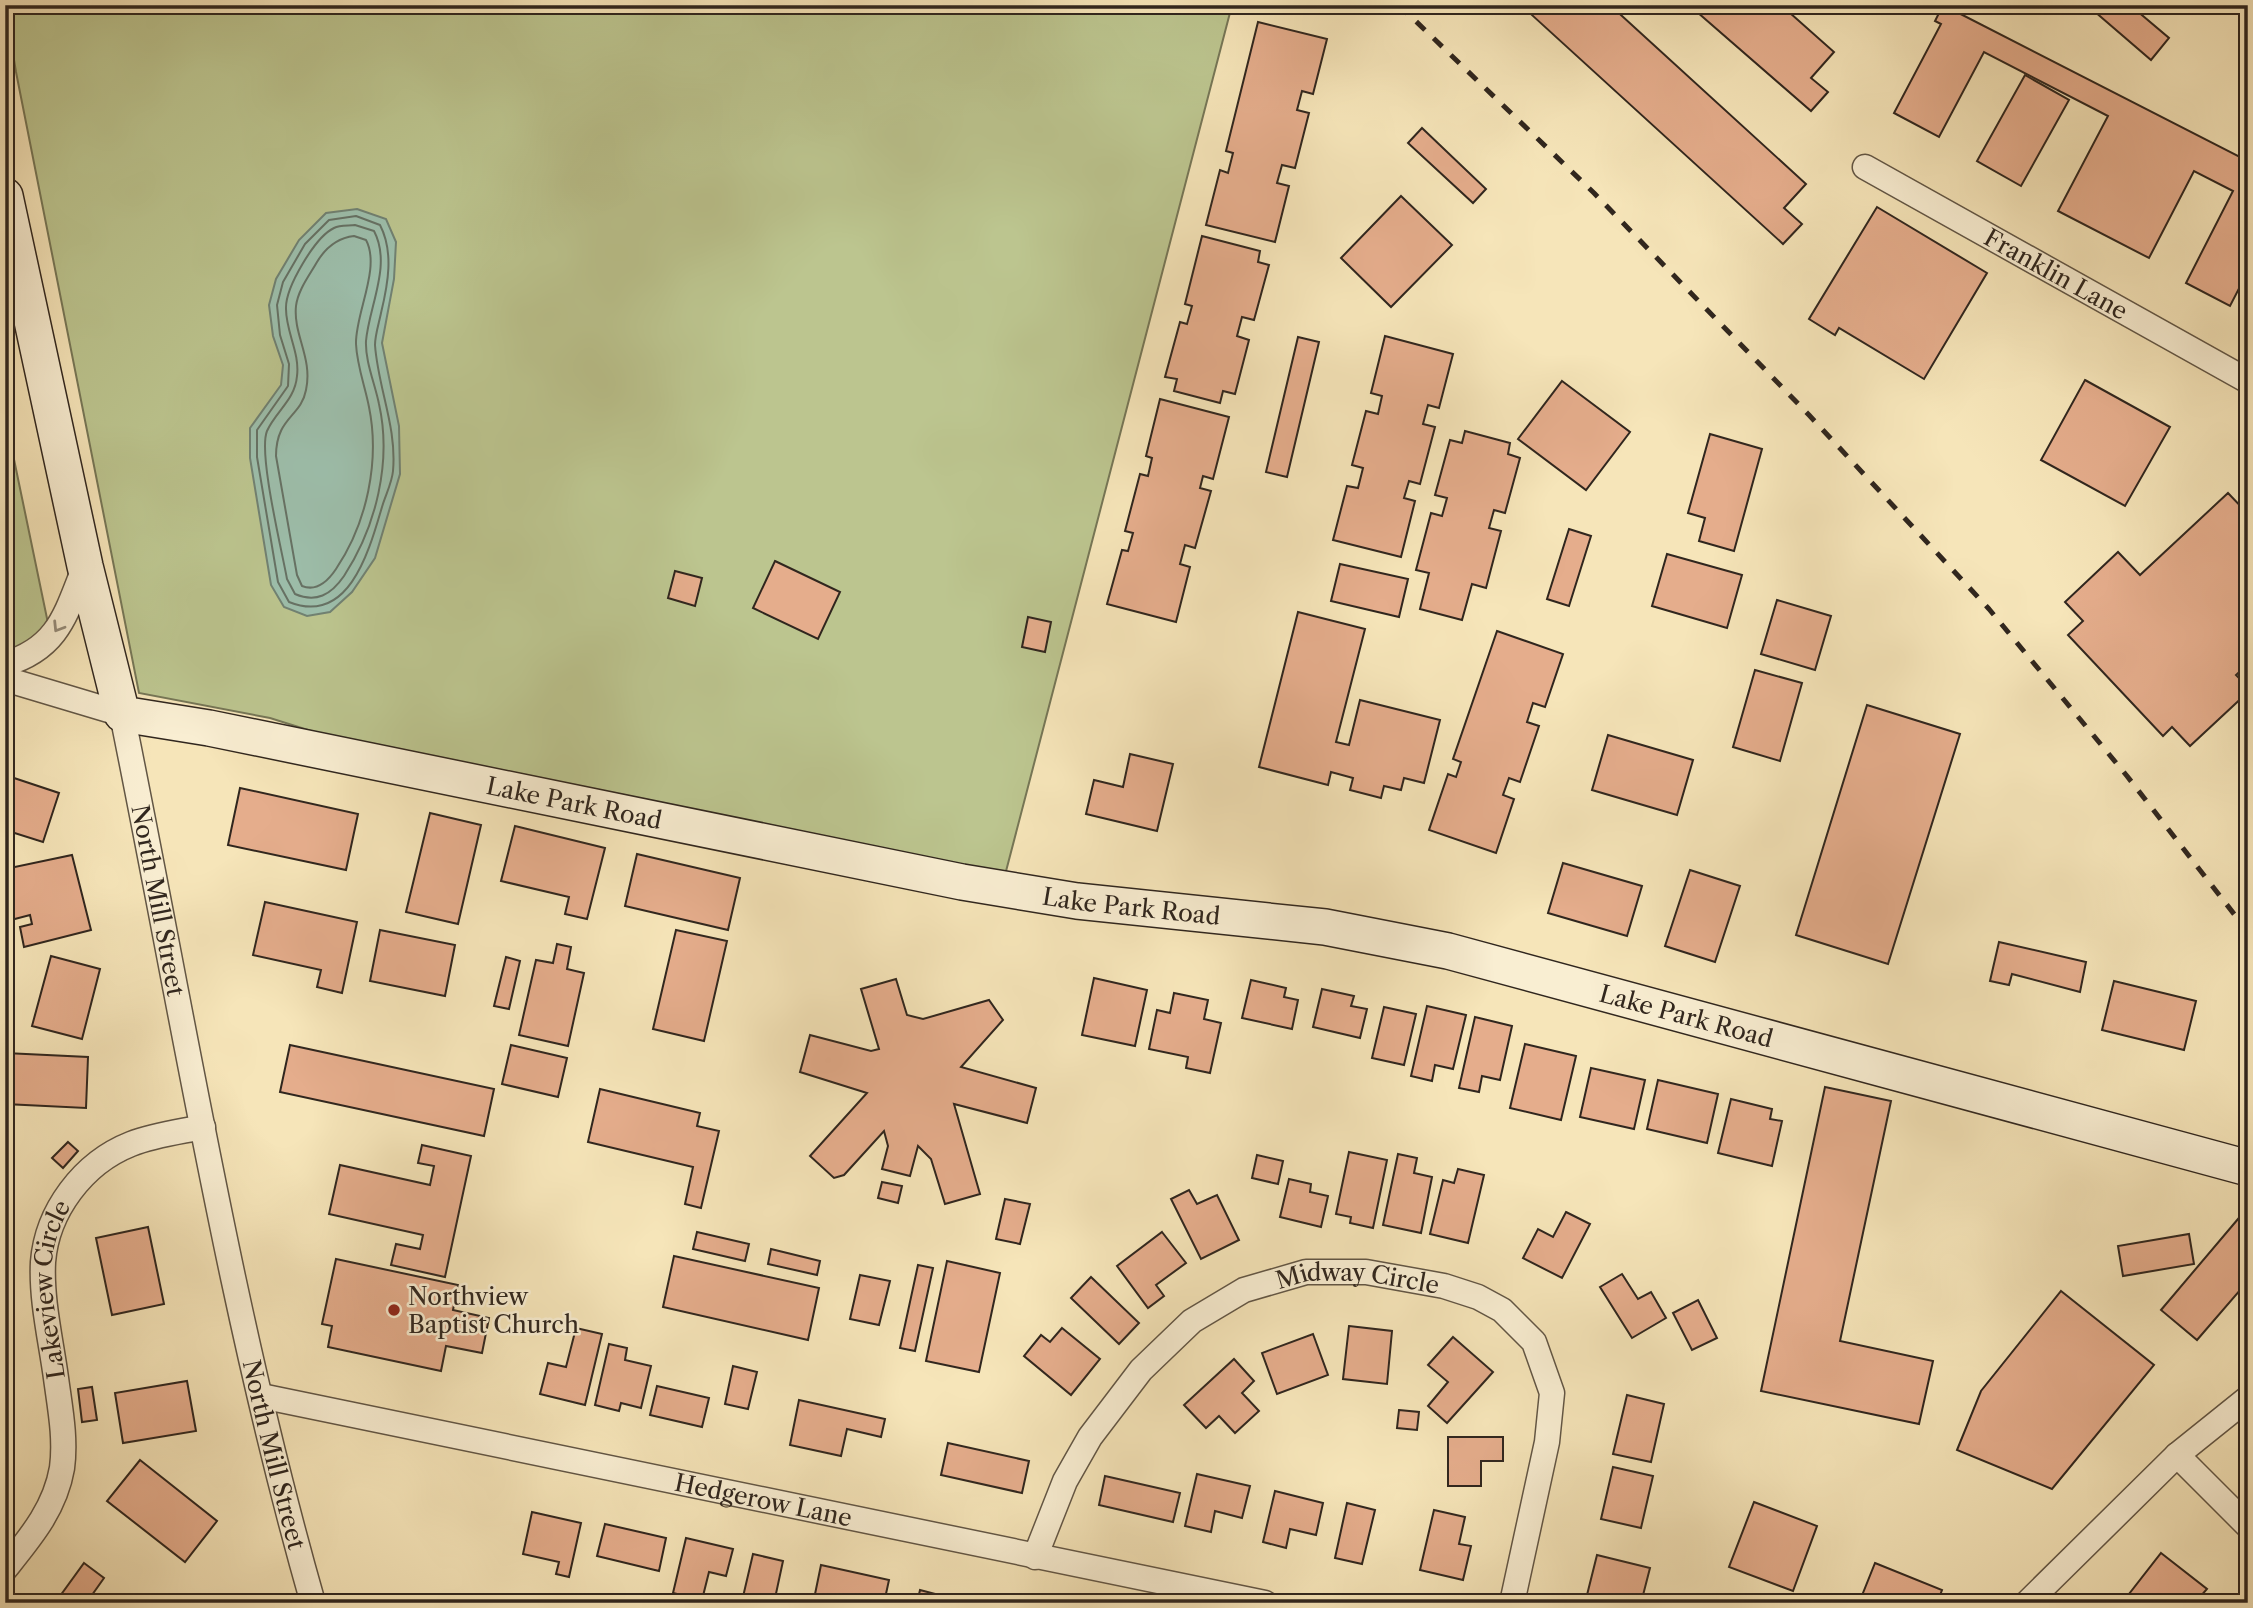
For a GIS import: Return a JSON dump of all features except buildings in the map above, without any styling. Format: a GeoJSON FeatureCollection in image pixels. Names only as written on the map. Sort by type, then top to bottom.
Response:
{"type":"FeatureCollection","features":[{"type":"Feature","properties":{"kind":"main road","name":"North Mill Street"},"geometry":{"type":"LineString","coordinates":[[5,196],[85,566],[122,714]]}},
{"type":"Feature","properties":{"kind":"main road","name":"Lake Park Road"},"geometry":{"type":"LineString","coordinates":[[122,714],[209,728],[962,882],[1077,901],[1299,924],[1387,937],[1448,951],[2248,1168]]}},
{"type":"Feature","properties":{"kind":"street","name":"Franklin Lane"},"geometry":{"type":"LineString","coordinates":[[1865,167],[2248,381]]}},
{"type":"Feature","properties":{"kind":"street"},"geometry":{"type":"LineString","coordinates":[[5,664],[40,648],[56,633],[85,566]]}},
{"type":"Feature","properties":{"kind":"street","name":"Lake Park Road"},"geometry":{"type":"LineString","coordinates":[[5,679],[122,714]]}},
{"type":"Feature","properties":{"kind":"street","name":"North Mill Street"},"geometry":{"type":"LineString","coordinates":[[122,714],[203,1127],[261,1396],[313,1603]]}},
{"type":"Feature","properties":{"kind":"street","name":"Lakeview Circle"},"geometry":{"type":"LineString","coordinates":[[5,1569],[40,1525],[54,1497],[61,1470],[62,1423],[43,1278],[45,1245],[56,1215],[73,1187],[100,1160],[132,1144],[203,1127]]}},
{"type":"Feature","properties":{"kind":"street","name":"Midway Circle"},"geometry":{"type":"LineString","coordinates":[[1035,1557],[1065,1481],[1090,1437],[1142,1370],[1192,1321],[1244,1290],[1306,1272],[1366,1272],[1444,1286],[1478,1297],[1502,1310],[1534,1342],[1552,1393],[1547,1442],[1512,1603]]}},
{"type":"Feature","properties":{"kind":"street","name":"Hedgerow Lane"},"geometry":{"type":"LineString","coordinates":[[261,1396],[1265,1603]]}},
{"type":"Feature","properties":{"kind":"street"},"geometry":{"type":"LineString","coordinates":[[2033,1601],[2178,1455],[2248,1398]]}},
{"type":"Feature","properties":{"kind":"street"},"geometry":{"type":"LineString","coordinates":[[2178,1455],[2248,1526]]}},
{"type":"Feature","properties":{"kind":"green space"},"geometry":{"type":"Polygon","coordinates":[[[5,5],[115,5],[132,10],[134,5],[275,9],[1232,5],[1005,875],[346,742],[270,718],[139,693],[5,5]]]}},
{"type":"Feature","properties":{"kind":"green space"},"geometry":{"type":"Polygon","coordinates":[[[5,416],[49,628],[5,655],[5,416]]]}},
{"type":"Feature","properties":{"kind":"water"},"geometry":{"type":"Polygon","coordinates":[[[357,209],[386,219],[396,242],[394,279],[382,343],[399,426],[400,474],[375,558],[352,592],[330,612],[307,616],[284,607],[271,585],[250,458],[250,428],[281,385],[283,365],[273,336],[269,305],[276,279],[299,240],[326,213],[357,209]]]}},
{"type":"Feature","properties":{"kind":"railway"},"geometry":{"type":"LineString","coordinates":[[1399,5],[1594,193],[1809,415],[1989,609],[2127,776],[2248,932]]}},
{"type":"Feature","properties":{"kind":"place","name":"Northview Baptist Church"},"geometry":{"type":"Point","coordinates":[394,1310]}}]}
